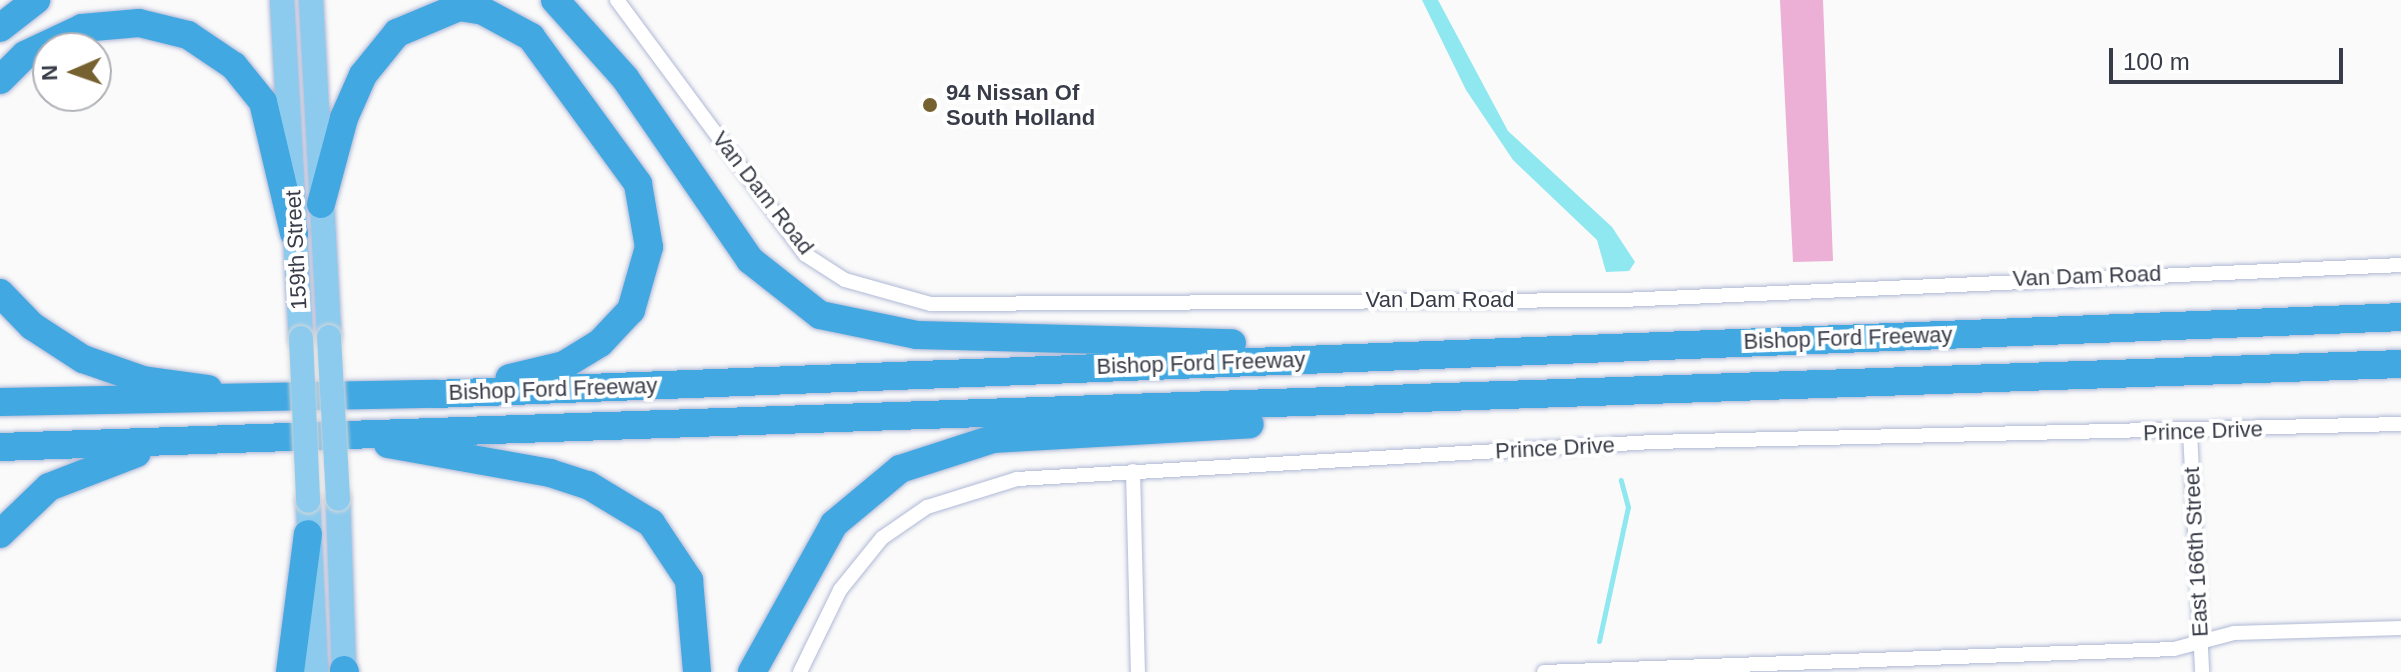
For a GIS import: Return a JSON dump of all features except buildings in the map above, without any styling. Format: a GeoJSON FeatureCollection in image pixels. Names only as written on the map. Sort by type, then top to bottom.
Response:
{"type":"FeatureCollection","features":[{"type":"Feature","properties":{"kind":"highway"},"geometry":{"type":"LineString","coordinates":[[0,28],[36,0]]}},
{"type":"Feature","properties":{"kind":"highway"},"geometry":{"type":"LineString","coordinates":[[555,0],[625,78],[750,260],[796,301],[850,326],[1138,344],[1395,339],[1512,350]]}},
{"type":"Feature","properties":{"kind":"highway"},"geometry":{"type":"LineString","coordinates":[[321,204],[344,118],[380,49],[416,19],[459,7],[483,11],[531,37],[631,173],[648,212],[649,247],[643,284],[616,328],[564,365],[435,394]]}},
{"type":"Feature","properties":{"kind":"highway"},"geometry":{"type":"LineString","coordinates":[[0,80],[25,55],[82,28],[139,23],[188,35],[234,66],[263,102],[294,233]]}},
{"type":"Feature","properties":{"kind":"highway"},"geometry":{"type":"LineString","coordinates":[[0,293],[32,326],[83,359],[143,380],[259,400]]}},
{"type":"Feature","properties":{"kind":"highway","name":"Bishop Ford Freeway"},"geometry":{"type":"LineString","coordinates":[[0,402],[259,400],[435,394],[2401,317]]}},
{"type":"Feature","properties":{"kind":"highway","name":"Bishop Ford Freeway"},"geometry":{"type":"LineString","coordinates":[[0,447],[158,445],[2401,364]]}},
{"type":"Feature","properties":{"kind":"highway"},"geometry":{"type":"LineString","coordinates":[[752,672],[834,524],[878,483],[936,453],[993,439],[1273,423],[1427,399]]}},
{"type":"Feature","properties":{"kind":"highway"},"geometry":{"type":"LineString","coordinates":[[364,436],[414,453],[550,473],[588,485],[651,523],[689,580],[697,672]]}},
{"type":"Feature","properties":{"kind":"highway"},"geometry":{"type":"LineString","coordinates":[[0,534],[49,487],[158,445]]}},
{"type":"Feature","properties":{"kind":"highway"},"geometry":{"type":"LineString","coordinates":[[290,672],[308,534]]}},
{"type":"Feature","properties":{"kind":"main road","name":"159th Street"},"geometry":{"type":"LineString","coordinates":[[282,0],[316,672]]}},
{"type":"Feature","properties":{"kind":"main road","name":"159th Street"},"geometry":{"type":"LineString","coordinates":[[311,0],[338,499],[344,671]]}},
{"type":"Feature","properties":{"kind":"street","name":"Van Dam Road"},"geometry":{"type":"LineString","coordinates":[[617,0],[806,255],[845,280],[931,304],[1622,300],[2401,265]]}},
{"type":"Feature","properties":{"kind":"street","name":"Prince Drive"},"geometry":{"type":"LineString","coordinates":[[800,672],[840,590],[903,521],[993,484],[1133,471],[1653,442],[2190,432],[2401,424]]}},
{"type":"Feature","properties":{"kind":"street","name":"East 166th Street"},"geometry":{"type":"LineString","coordinates":[[2190,432],[2202,672]]}},
{"type":"Feature","properties":{"kind":"street"},"geometry":{"type":"LineString","coordinates":[[1133,471],[1138,672]]}},
{"type":"Feature","properties":{"kind":"street"},"geometry":{"type":"LineString","coordinates":[[1544,672],[2201,643],[2234,633],[2401,628]]}},
{"type":"Feature","properties":{"kind":"shaded area"},"geometry":{"type":"Polygon","coordinates":[[[1780,0],[1823,0],[1833,261],[1793,262],[1780,0]]]}},
{"type":"Feature","properties":{"kind":"water"},"geometry":{"type":"Polygon","coordinates":[[[1422,0],[1438,0],[1508,131],[1612,227],[1635,262],[1629,271],[1606,272],[1597,240],[1513,160],[1466,90],[1422,0]]]}},
{"type":"Feature","properties":{"kind":"waterway"},"geometry":{"type":"LineString","coordinates":[[1599,641],[1628,507],[1621,480]]}},
{"type":"Feature","properties":{"kind":"place","name":"94 Nissan Of South Holland"},"geometry":{"type":"Point","coordinates":[930,105]}}]}
